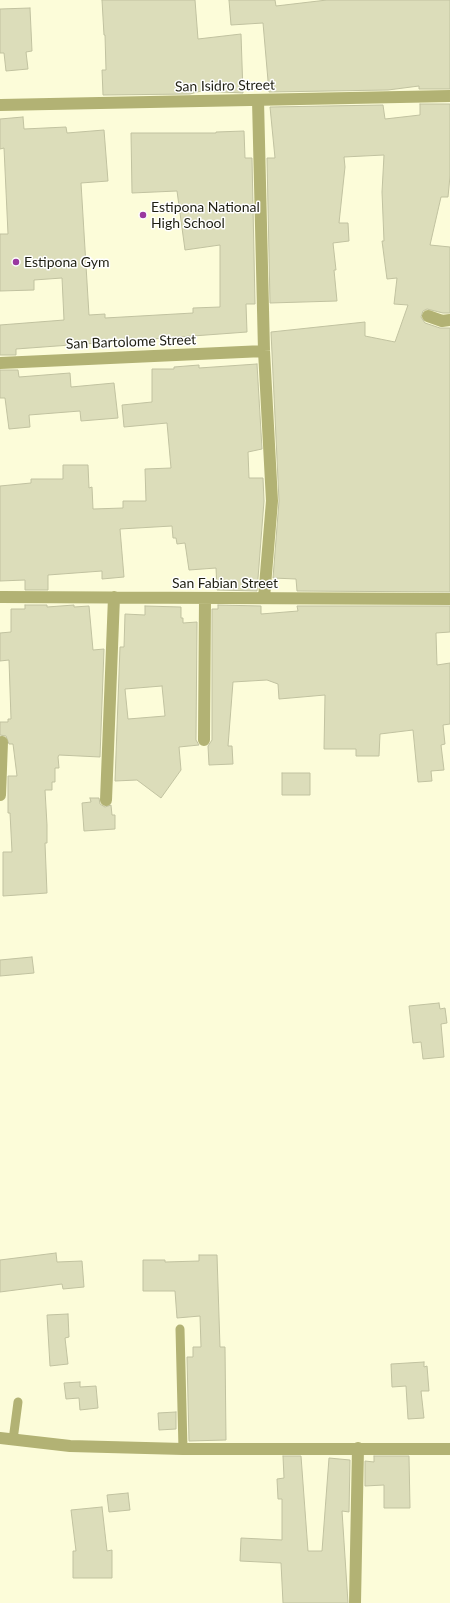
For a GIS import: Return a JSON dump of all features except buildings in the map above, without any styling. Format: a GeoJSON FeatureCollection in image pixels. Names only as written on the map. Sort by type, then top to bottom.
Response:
{"type":"FeatureCollection","features":[{"type":"Feature","properties":{"kind":"street","name":"San Isidro Street"},"geometry":{"type":"LineString","coordinates":[[0,106],[450,96]]}},
{"type":"Feature","properties":{"kind":"street"},"geometry":{"type":"LineString","coordinates":[[258,100],[264,351],[272,501],[264,598]]}},
{"type":"Feature","properties":{"kind":"street"},"geometry":{"type":"LineString","coordinates":[[428,316],[442,321],[450,320]]}},
{"type":"Feature","properties":{"kind":"street","name":"San Bartolome Street"},"geometry":{"type":"LineString","coordinates":[[0,363],[264,351]]}},
{"type":"Feature","properties":{"kind":"street","name":"San Fabian Street"},"geometry":{"type":"LineString","coordinates":[[0,597],[450,600]]}},
{"type":"Feature","properties":{"kind":"street"},"geometry":{"type":"LineString","coordinates":[[106,800],[114,597]]}},
{"type":"Feature","properties":{"kind":"street"},"geometry":{"type":"LineString","coordinates":[[204,740],[205,598]]}},
{"type":"Feature","properties":{"kind":"street"},"geometry":{"type":"LineString","coordinates":[[0,795],[2,742]]}},
{"type":"Feature","properties":{"kind":"street"},"geometry":{"type":"LineString","coordinates":[[0,1438],[70,1446],[183,1449],[450,1449]]}},
{"type":"Feature","properties":{"kind":"street"},"geometry":{"type":"LineString","coordinates":[[355,1603],[358,1448]]}},
{"type":"Feature","properties":{"kind":"lane"},"geometry":{"type":"LineString","coordinates":[[180,1329],[183,1449]]}},
{"type":"Feature","properties":{"kind":"lane"},"geometry":{"type":"LineString","coordinates":[[13,1440],[18,1402]]}},
{"type":"Feature","properties":{"kind":"place","name":"Estipona National High School"},"geometry":{"type":"Point","coordinates":[143,215]}},
{"type":"Feature","properties":{"kind":"place","name":"Estipona Gym"},"geometry":{"type":"Point","coordinates":[16,262]}}]}
